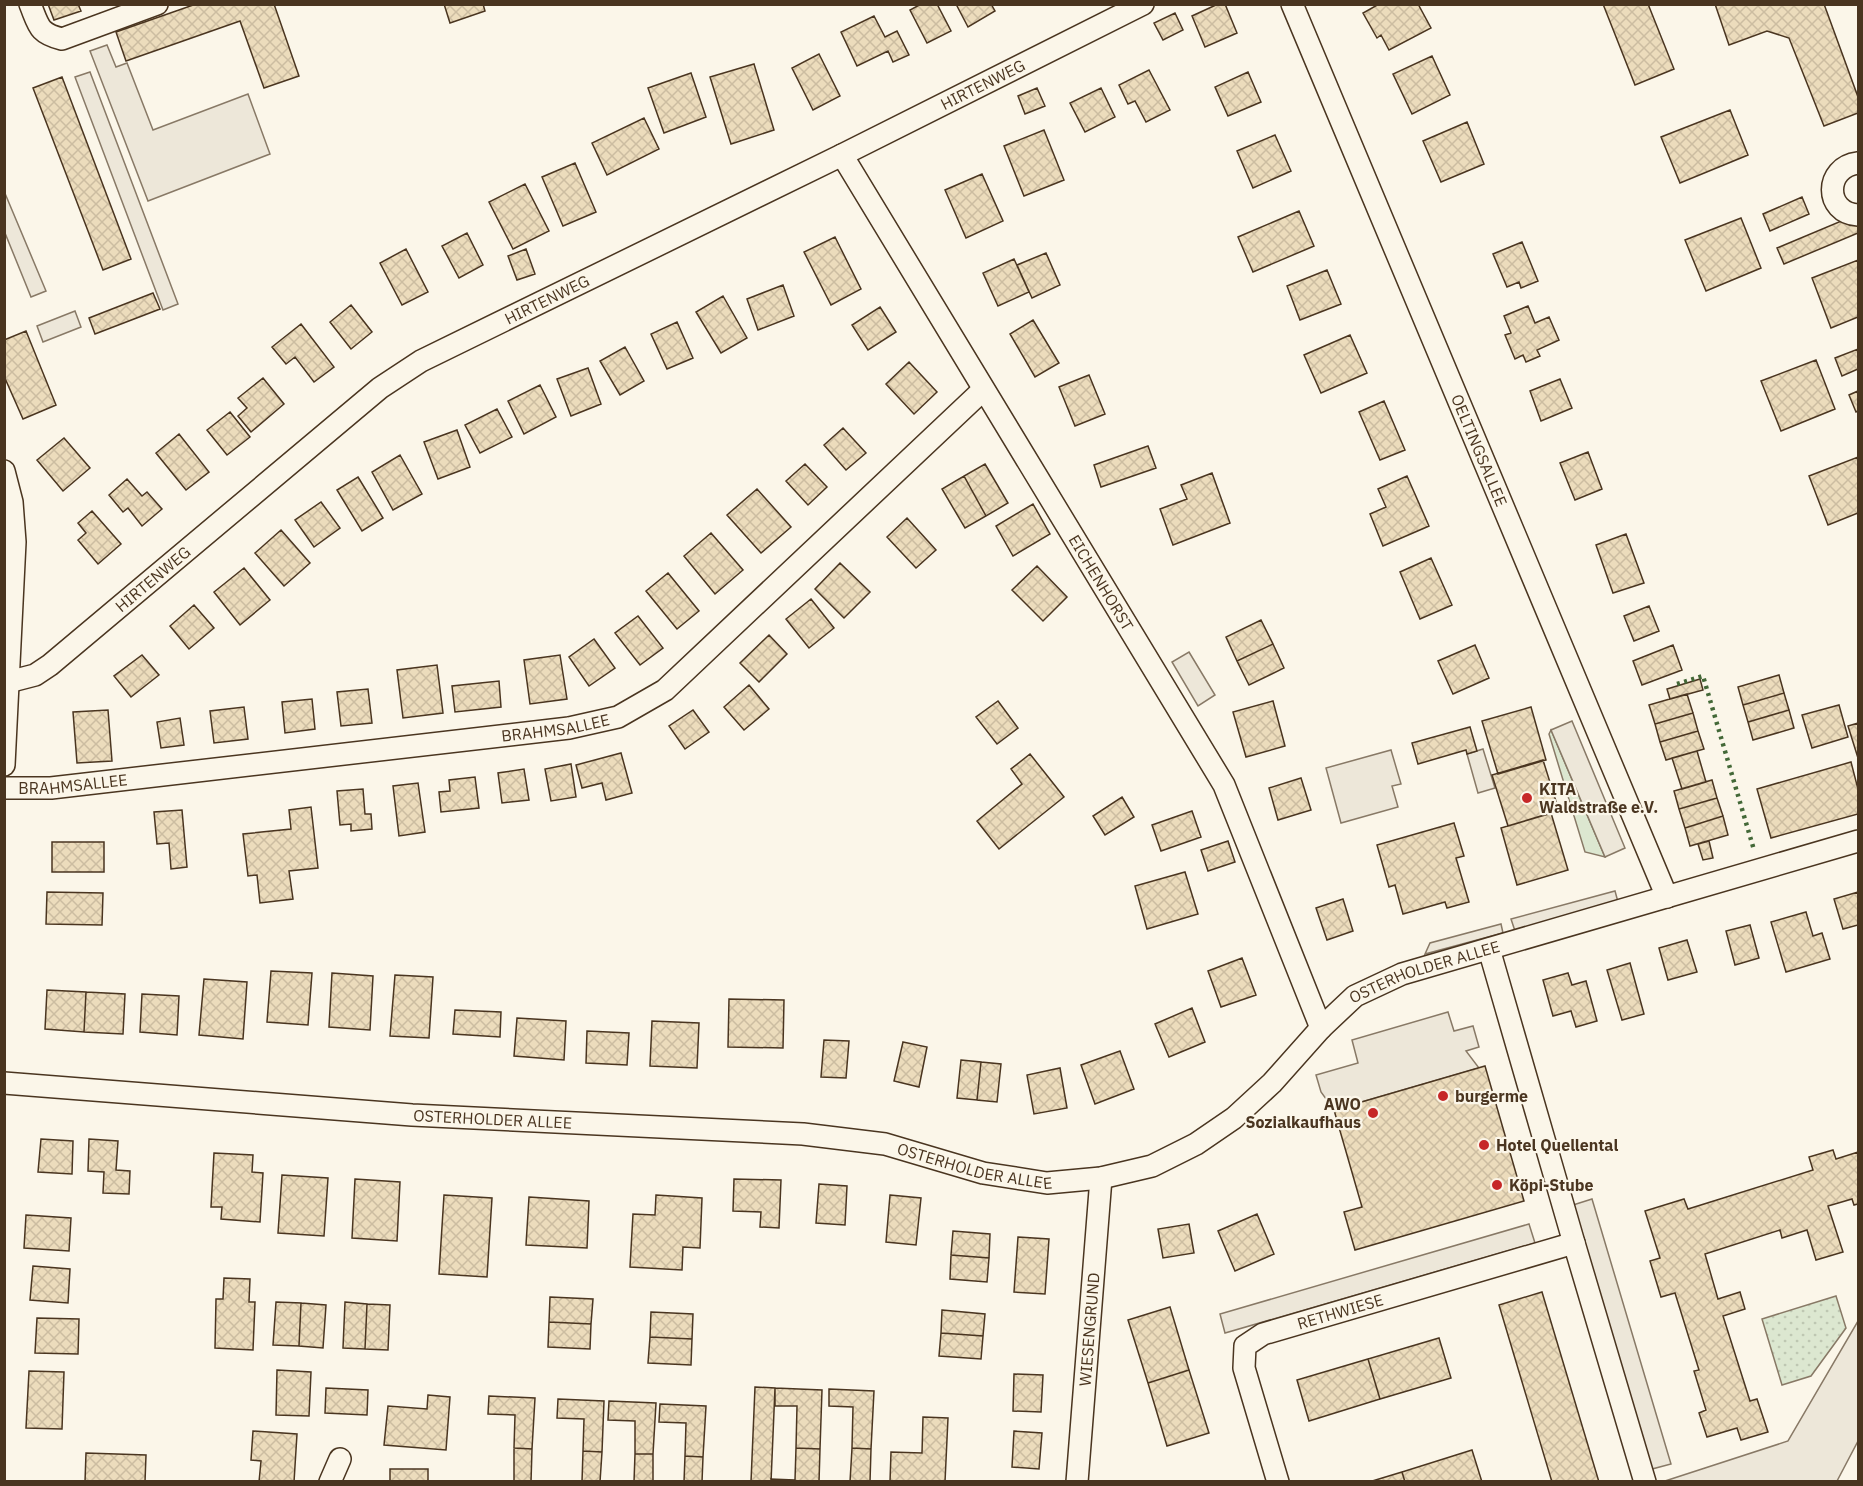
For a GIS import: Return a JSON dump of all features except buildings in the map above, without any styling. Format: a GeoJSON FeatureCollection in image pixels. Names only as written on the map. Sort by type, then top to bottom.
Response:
{"type":"FeatureCollection","features":[{"type":"Feature","properties":{"kind":"street"},"geometry":{"type":"LineString","coordinates":[[30,4],[40,30],[47,35],[62,39],[157,4]]}},
{"type":"Feature","properties":{"kind":"street","name":"HIRTENWEG"},"geometry":{"type":"LineString","coordinates":[[8,682],[35,675],[50,665],[381,388],[422,361],[1143,4]]}},
{"type":"Feature","properties":{"kind":"street","name":"OELTINGSALLEE"},"geometry":{"type":"LineString","coordinates":[[1292,4],[1667,897]]}},
{"type":"Feature","properties":{"kind":"street","name":"EICHENHORST"},"geometry":{"type":"LineString","coordinates":[[842,155],[1224,785],[1321,1028]]}},
{"type":"Feature","properties":{"kind":"street"},"geometry":{"type":"LineString","coordinates":[[1858,163],[1844,167],[1835,178],[1832,189],[1838,205],[1845,211],[1858,214]]}},
{"type":"Feature","properties":{"kind":"street","name":"BRAHMSALLEE"},"geometry":{"type":"LineString","coordinates":[[4,788],[51,788],[568,728],[618,717],[664,690],[983,390]]}},
{"type":"Feature","properties":{"kind":"street"},"geometry":{"type":"LineString","coordinates":[[4,471],[12,501],[15,542],[4,765]]}},
{"type":"Feature","properties":{"kind":"street","name":"OSTERHOLDER ALLEE"},"geometry":{"type":"LineString","coordinates":[[4,1083],[412,1115],[803,1134],[885,1144],[983,1173],[1047,1183],[1101,1178],[1152,1166],[1196,1144],[1234,1118],[1272,1083],[1321,1028],[1355,996],[1402,974],[1858,841]]}},
{"type":"Feature","properties":{"kind":"street"},"geometry":{"type":"LineString","coordinates":[[1490,949],[1645,1482]]}},
{"type":"Feature","properties":{"kind":"street","name":"WIESENGRUND"},"geometry":{"type":"LineString","coordinates":[[1077,1482],[1101,1178]]}},
{"type":"Feature","properties":{"kind":"street","name":"RETHWIESE"},"geometry":{"type":"LineString","coordinates":[[1278,1482],[1244,1368],[1245,1346],[1263,1334],[1574,1243]]}},
{"type":"Feature","properties":{"kind":"street"},"geometry":{"type":"LineString","coordinates":[[330,1482],[340,1459]]}},
{"type":"Feature","properties":{"kind":"green space"},"geometry":{"type":"Polygon","coordinates":[[[1551,730],[1605,857],[1585,852],[1549,734],[1551,730]]]}},
{"type":"Feature","properties":{"kind":"green space"},"geometry":{"type":"Polygon","coordinates":[[[1836,1296],[1846,1328],[1811,1376],[1782,1385],[1762,1319],[1836,1296]]]}},
{"type":"Feature","properties":{"kind":"shaded area"},"geometry":{"type":"Polygon","coordinates":[[[107,45],[116,67],[127,63],[153,130],[248,94],[270,154],[148,201],[90,51],[107,45]]]}},
{"type":"Feature","properties":{"kind":"shaded area"},"geometry":{"type":"Polygon","coordinates":[[[90,72],[178,304],[163,310],[75,77],[90,72]]]}},
{"type":"Feature","properties":{"kind":"shaded area"},"geometry":{"type":"Polygon","coordinates":[[[4,191],[46,291],[31,297],[5,233],[4,191]]]}},
{"type":"Feature","properties":{"kind":"shaded area"},"geometry":{"type":"Polygon","coordinates":[[[75,311],[81,327],[43,342],[37,326],[75,311]]]}},
{"type":"Feature","properties":{"kind":"shaded area"},"geometry":{"type":"Polygon","coordinates":[[[1189,652],[1215,695],[1198,706],[1172,662],[1189,652]]]}},
{"type":"Feature","properties":{"kind":"shaded area"},"geometry":{"type":"Polygon","coordinates":[[[1572,721],[1625,848],[1605,857],[1551,730],[1572,721]]]}},
{"type":"Feature","properties":{"kind":"shaded area"},"geometry":{"type":"Polygon","coordinates":[[[1483,749],[1495,788],[1478,793],[1467,754],[1483,749]]]}},
{"type":"Feature","properties":{"kind":"shaded area"},"geometry":{"type":"Polygon","coordinates":[[[1391,750],[1401,784],[1392,786],[1398,807],[1341,823],[1326,768],[1391,750]]]}},
{"type":"Feature","properties":{"kind":"shaded area"},"geometry":{"type":"Polygon","coordinates":[[[1615,891],[1618,902],[1515,931],[1511,919],[1615,891]]]}},
{"type":"Feature","properties":{"kind":"shaded area"},"geometry":{"type":"Polygon","coordinates":[[[1501,924],[1503,933],[1425,954],[1430,943],[1501,924]]]}},
{"type":"Feature","properties":{"kind":"shaded area"},"geometry":{"type":"Polygon","coordinates":[[[1448,1012],[1454,1031],[1473,1026],[1479,1047],[1466,1051],[1479,1068],[1334,1110],[1321,1092],[1316,1075],[1358,1063],[1352,1040],[1448,1012]]]}},
{"type":"Feature","properties":{"kind":"shaded area"},"geometry":{"type":"Polygon","coordinates":[[[1592,1199],[1671,1464],[1652,1469],[1573,1205],[1592,1199]]]}},
{"type":"Feature","properties":{"kind":"shaded area"},"geometry":{"type":"Polygon","coordinates":[[[1529,1224],[1535,1243],[1225,1333],[1220,1314],[1529,1224]]]}},
{"type":"Feature","properties":{"kind":"shaded area"},"geometry":{"type":"Polygon","coordinates":[[[1858,1321],[1858,1441],[1837,1481],[1665,1481],[1788,1441],[1858,1321]]]}},
{"type":"Feature","properties":{"kind":"hedge"},"geometry":{"type":"LineString","coordinates":[[1677,684],[1703,676],[1754,850]]}},
{"type":"Feature","properties":{"kind":"place","name":"KITA Waldstraße e.V."},"geometry":{"type":"Point","coordinates":[1527,798]}},
{"type":"Feature","properties":{"kind":"place","name":"burgerme"},"geometry":{"type":"Point","coordinates":[1443,1096]}},
{"type":"Feature","properties":{"kind":"place","name":"AWO Sozialkaufhaus"},"geometry":{"type":"Point","coordinates":[1373,1113]}},
{"type":"Feature","properties":{"kind":"place","name":"Hotel Quellental"},"geometry":{"type":"Point","coordinates":[1484,1145]}},
{"type":"Feature","properties":{"kind":"place","name":"Köpi-Stube"},"geometry":{"type":"Point","coordinates":[1497,1185]}}]}
